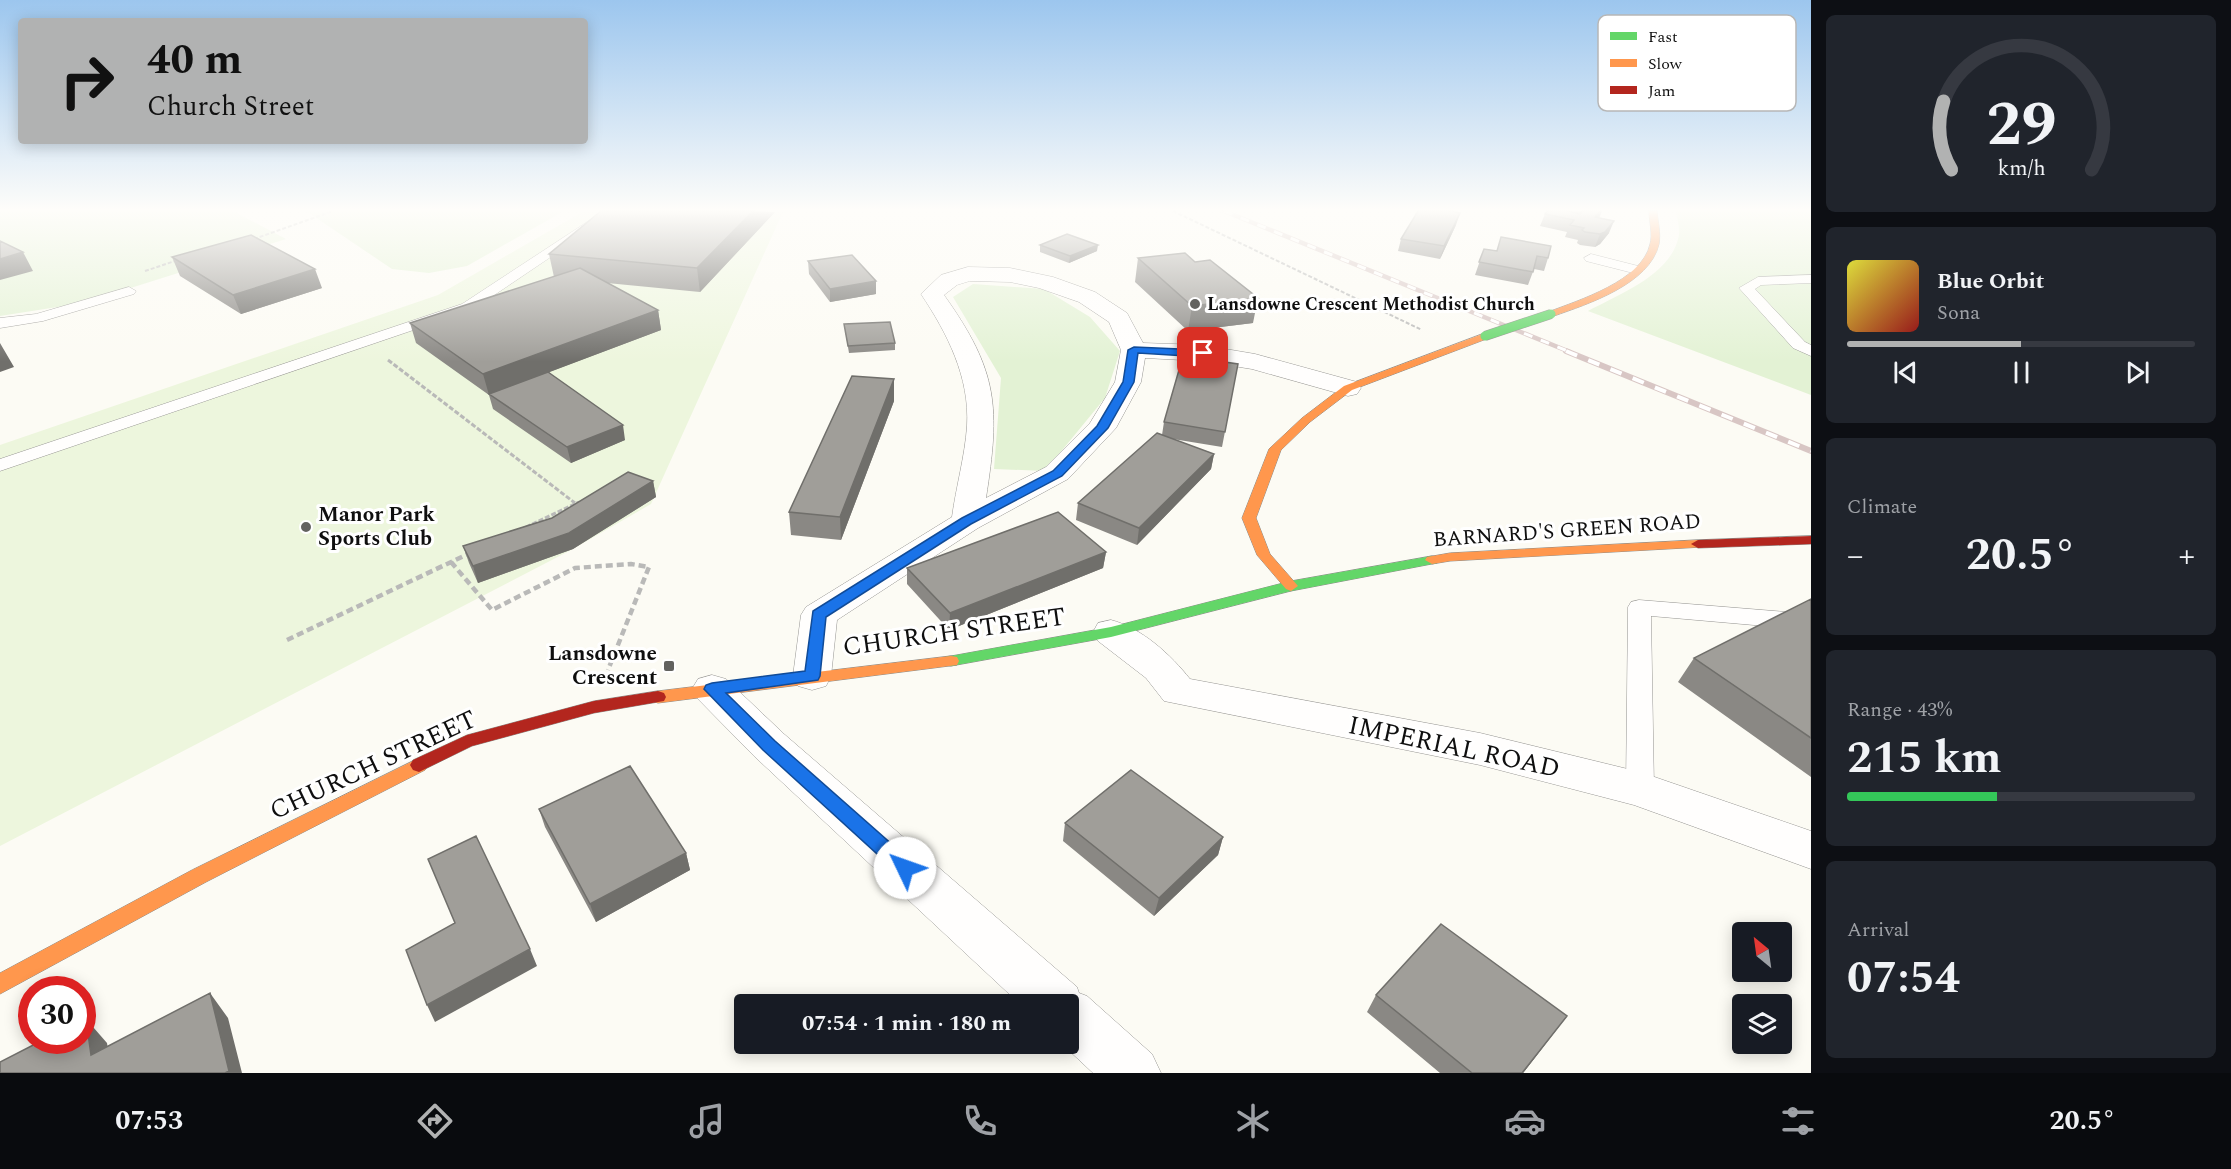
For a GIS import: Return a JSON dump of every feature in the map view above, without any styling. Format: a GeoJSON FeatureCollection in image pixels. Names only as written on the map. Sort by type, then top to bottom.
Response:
{"type":"FeatureCollection","features":[{"type":"Feature","properties":{"kind":"main road"},"geometry":{"type":"LineString","coordinates":[[1291,586],[1264,555],[1249,518],[1275,449],[1306,420],[1348,388],[1599,295],[1637,270],[1644,261]]}},
{"type":"Feature","properties":{"kind":"main road","name":"BARNARD'S GREEN ROAD"},"geometry":{"type":"LineString","coordinates":[[1291,586],[1450,557],[1612,547],[1811,540]]}},
{"type":"Feature","properties":{"kind":"main road","name":"CHURCH STREET"},"geometry":{"type":"LineString","coordinates":[[0,984],[199,876],[467,741],[594,707],[812,676],[947,662],[1111,632],[1291,586]]}},
{"type":"Feature","properties":{"kind":"street"},"geometry":{"type":"LineString","coordinates":[[812,676],[819,615],[966,521],[1057,473],[1102,428],[1128,382],[1134,350],[1119,318],[1087,297],[1044,282],[1010,275],[968,274],[949,280],[932,294],[955,326],[975,377],[981,424],[966,521]]}},
{"type":"Feature","properties":{"kind":"street"},"geometry":{"type":"LineString","coordinates":[[1134,350],[1203,353],[1255,362],[1348,388]]}},
{"type":"Feature","properties":{"kind":"street","name":"IMPERIAL ROAD"},"geometry":{"type":"LineString","coordinates":[[1111,632],[1160,668],[1178,691],[1480,749],[1640,789],[1811,850]]}},
{"type":"Feature","properties":{"kind":"street"},"geometry":{"type":"LineString","coordinates":[[712,689],[769,746],[1046,994]]}},
{"type":"Feature","properties":{"kind":"street"},"geometry":{"type":"LineString","coordinates":[[1079,1024],[1133,1073]]}},
{"type":"Feature","properties":{"kind":"lane"},"geometry":{"type":"LineString","coordinates":[[0,465],[467,307],[537,261]]}},
{"type":"Feature","properties":{"kind":"lane"},"geometry":{"type":"LineString","coordinates":[[1603,261],[1637,270]]}},
{"type":"Feature","properties":{"kind":"lane"},"geometry":{"type":"LineString","coordinates":[[1811,279],[1758,281],[1746,288],[1798,345],[1811,351]]}},
{"type":"Feature","properties":{"kind":"lane"},"geometry":{"type":"LineString","coordinates":[[0,322],[38,318],[129,291]]}},
{"type":"Feature","properties":{"kind":"lane"},"geometry":{"type":"LineString","coordinates":[[1640,789],[1639,607],[1811,622]]}},
{"type":"Feature","properties":{"kind":"path"},"geometry":{"type":"LineString","coordinates":[[140,273],[176,261]]}},
{"type":"Feature","properties":{"kind":"path"},"geometry":{"type":"LineString","coordinates":[[1277,261],[1457,348]]}},
{"type":"Feature","properties":{"kind":"path"},"geometry":{"type":"LineString","coordinates":[[363,342],[576,504]]}},
{"type":"Feature","properties":{"kind":"path"},"geometry":{"type":"LineString","coordinates":[[524,528],[586,499]]}},
{"type":"Feature","properties":{"kind":"path"},"geometry":{"type":"LineString","coordinates":[[287,640],[472,552]]}},
{"type":"Feature","properties":{"kind":"path"},"geometry":{"type":"LineString","coordinates":[[451,562],[492,610],[575,568],[631,564],[649,567],[594,707]]}},
{"type":"Feature","properties":{"kind":"green space"},"geometry":{"type":"Polygon","coordinates":[[[0,261],[216,261],[83,303],[0,316],[0,261]]]}},
{"type":"Feature","properties":{"kind":"green space"},"geometry":{"type":"Polygon","coordinates":[[[380,261],[476,261],[467,266],[429,273],[392,269],[380,261]]]}},
{"type":"Feature","properties":{"kind":"green space","name":"Manor Park Sports Club"},"geometry":{"type":"Polygon","coordinates":[[[497,261],[761,261],[651,504],[573,549],[0,846],[0,445],[438,295],[497,261]]]}},
{"type":"Feature","properties":{"kind":"green space"},"geometry":{"type":"Polygon","coordinates":[[[1666,261],[1811,261],[1811,395],[1588,311],[1629,290],[1655,272],[1666,261]]]}},
{"type":"Feature","properties":{"kind":"green space"},"geometry":{"type":"Polygon","coordinates":[[[973,284],[1044,289],[1090,317],[1120,351],[1105,398],[1045,471],[994,469],[1001,378],[953,297],[973,284]]]}},
{"type":"Feature","properties":{"kind":"building"},"geometry":{"type":"Polygon","coordinates":[[[179,261],[300,261],[315,269],[233,295],[179,261]]]}},
{"type":"Feature","properties":{"kind":"building"},"geometry":{"type":"Polygon","coordinates":[[[624,261],[704,261],[697,268],[624,261]]]}},
{"type":"Feature","properties":{"kind":"building"},"geometry":{"type":"Polygon","coordinates":[[[808,261],[858,261],[876,281],[830,289],[808,261]]]}},
{"type":"Feature","properties":{"kind":"building"},"geometry":{"type":"Polygon","coordinates":[[[1141,261],[1211,261],[1258,298],[1192,306],[1141,261]]]}},
{"type":"Feature","properties":{"kind":"building"},"geometry":{"type":"Polygon","coordinates":[[[1479,261],[1536,261],[1533,272],[1479,261]]]}},
{"type":"Feature","properties":{"kind":"building"},"geometry":{"type":"Polygon","coordinates":[[[580,268],[658,310],[483,374],[410,323],[580,268]]]}},
{"type":"Feature","properties":{"kind":"building"},"geometry":{"type":"Polygon","coordinates":[[[890,322],[895,343],[848,346],[844,324],[890,322]]]}},
{"type":"Feature","properties":{"kind":"building"},"geometry":{"type":"Polygon","coordinates":[[[1183,356],[1238,364],[1225,432],[1164,422],[1183,356]]]}},
{"type":"Feature","properties":{"kind":"building"},"geometry":{"type":"Polygon","coordinates":[[[548,372],[623,425],[567,447],[489,394],[548,372]]]}},
{"type":"Feature","properties":{"kind":"building"},"geometry":{"type":"Polygon","coordinates":[[[852,376],[894,379],[840,517],[789,512],[852,376]]]}},
{"type":"Feature","properties":{"kind":"building"},"geometry":{"type":"Polygon","coordinates":[[[1157,433],[1214,454],[1139,528],[1078,503],[1157,433]]]}},
{"type":"Feature","properties":{"kind":"building"},"geometry":{"type":"Polygon","coordinates":[[[628,472],[653,481],[569,533],[473,566],[463,546],[552,518],[628,472]]]}},
{"type":"Feature","properties":{"kind":"building"},"geometry":{"type":"Polygon","coordinates":[[[1058,512],[1106,552],[950,613],[907,568],[1058,512]]]}},
{"type":"Feature","properties":{"kind":"building"},"geometry":{"type":"Polygon","coordinates":[[[1811,599],[1811,738],[1694,658],[1811,599]]]}},
{"type":"Feature","properties":{"kind":"building"},"geometry":{"type":"Polygon","coordinates":[[[630,766],[686,853],[590,904],[539,809],[630,766]]]}},
{"type":"Feature","properties":{"kind":"building"},"geometry":{"type":"Polygon","coordinates":[[[1131,770],[1223,837],[1159,898],[1065,823],[1131,770]]]}},
{"type":"Feature","properties":{"kind":"building"},"geometry":{"type":"Polygon","coordinates":[[[476,836],[530,949],[427,1005],[406,950],[455,923],[428,859],[476,836]]]}},
{"type":"Feature","properties":{"kind":"building"},"geometry":{"type":"Polygon","coordinates":[[[1441,924],[1567,1016],[1522,1073],[1472,1073],[1376,995],[1441,924]]]}},
{"type":"Feature","properties":{"kind":"building"},"geometry":{"type":"Polygon","coordinates":[[[210,993],[229,1071],[225,1073],[0,1073],[0,1062],[18,1053],[91,1055],[210,993]]]}},
{"type":"Feature","properties":{"kind":"railway"},"geometry":{"type":"LineString","coordinates":[[1347,261],[1570,352]]}},
{"type":"Feature","properties":{"kind":"railway"},"geometry":{"type":"LineString","coordinates":[[1566,351],[1811,451]]}},
{"type":"Feature","properties":{"kind":"traffic: fast"},"geometry":{"type":"LineString","coordinates":[[1485,336],[1551,314]]}},
{"type":"Feature","properties":{"kind":"traffic: fast"},"geometry":{"type":"LineString","coordinates":[[951,661],[1111,632],[1291,586],[1432,560]]}},
{"type":"Feature","properties":{"kind":"traffic: slow"},"geometry":{"type":"LineString","coordinates":[[1551,314],[1609,290],[1635,273],[1646,261]]}},
{"type":"Feature","properties":{"kind":"traffic: slow"},"geometry":{"type":"LineString","coordinates":[[1291,586],[1264,555],[1249,518],[1275,449],[1306,420],[1348,388],[1485,336]]}},
{"type":"Feature","properties":{"kind":"traffic: slow"},"geometry":{"type":"LineString","coordinates":[[1432,560],[1450,557],[1698,544]]}},
{"type":"Feature","properties":{"kind":"traffic: slow"},"geometry":{"type":"LineString","coordinates":[[658,697],[951,661]]}},
{"type":"Feature","properties":{"kind":"traffic: slow"},"geometry":{"type":"LineString","coordinates":[[0,984],[199,876],[419,765]]}},
{"type":"Feature","properties":{"kind":"traffic: jam"},"geometry":{"type":"LineString","coordinates":[[1698,544],[1811,540]]}},
{"type":"Feature","properties":{"kind":"traffic: jam"},"geometry":{"type":"LineString","coordinates":[[419,765],[467,741],[594,707],[658,697]]}},
{"type":"Feature","properties":{"kind":"place","name":"Lansdowne Crescent Methodist Church"},"geometry":{"type":"Point","coordinates":[1195,304]}},
{"type":"Feature","properties":{"kind":"place","name":"Manor Park Sports Club"},"geometry":{"type":"Point","coordinates":[306,527]}},
{"type":"Feature","properties":{"kind":"place","name":"Lansdowne Crescent"},"geometry":{"type":"Point","coordinates":[669,666]}},
{"type":"Feature","properties":{"kind":"route"},"geometry":{"type":"LineString","coordinates":[[905,868],[769,746],[712,689],[812,676],[819,615],[966,521],[1057,473],[1102,428],[1128,382],[1134,350],[1203,353]]}}]}
